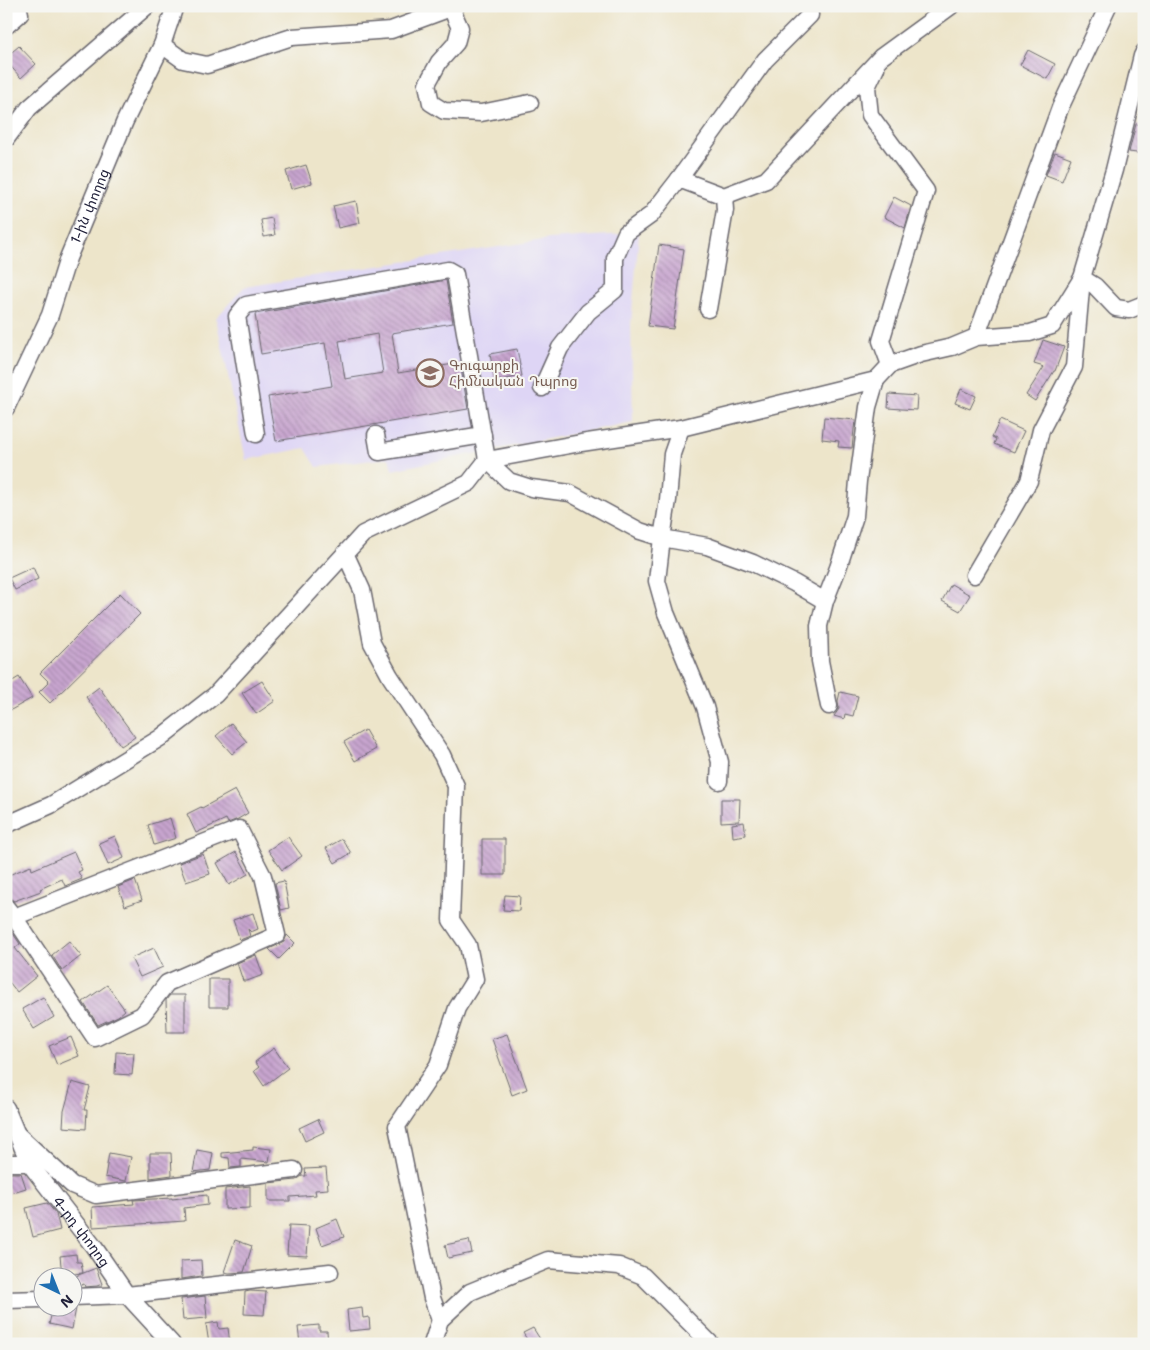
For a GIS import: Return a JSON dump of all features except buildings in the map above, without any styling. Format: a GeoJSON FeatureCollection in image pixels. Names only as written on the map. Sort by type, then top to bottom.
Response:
{"type":"FeatureCollection","features":[{"type":"Feature","properties":{"kind":"street"},"geometry":{"type":"LineString","coordinates":[[6,26],[20,14],[18,6]]}},
{"type":"Feature","properties":{"kind":"street"},"geometry":{"type":"LineString","coordinates":[[6,139],[29,108],[147,6]]}},
{"type":"Feature","properties":{"kind":"street","name":"1-ին փողոց"},"geometry":{"type":"LineString","coordinates":[[6,408],[50,316],[72,248],[125,121],[162,44],[175,6]]}},
{"type":"Feature","properties":{"kind":"street"},"geometry":{"type":"LineString","coordinates":[[542,388],[560,348],[588,312],[615,290],[615,258],[626,233],[651,215],[679,180],[764,60],[810,15],[809,6]]}},
{"type":"Feature","properties":{"kind":"street"},"geometry":{"type":"LineString","coordinates":[[679,180],[724,196],[766,180],[881,57],[950,6]]}},
{"type":"Feature","properties":{"kind":"street"},"geometry":{"type":"LineString","coordinates":[[976,336],[1060,108],[1108,6]]}},
{"type":"Feature","properties":{"kind":"street"},"geometry":{"type":"LineString","coordinates":[[162,44],[183,60],[207,65],[292,37],[391,30],[453,7],[460,28],[456,44],[438,62],[427,84],[431,103],[444,111],[481,113],[530,103]]}},
{"type":"Feature","properties":{"kind":"street"},"geometry":{"type":"LineString","coordinates":[[974,575],[1030,481],[1041,430],[1074,367],[1082,278],[1114,170],[1144,52]]}},
{"type":"Feature","properties":{"kind":"street"},"geometry":{"type":"LineString","coordinates":[[881,57],[867,87],[870,115],[926,192],[881,341],[890,366]]}},
{"type":"Feature","properties":{"kind":"street"},"geometry":{"type":"LineString","coordinates":[[708,309],[725,210],[724,196]]}},
{"type":"Feature","properties":{"kind":"street"},"geometry":{"type":"LineString","coordinates":[[256,434],[237,316],[246,305],[448,270],[455,274],[487,460],[509,481],[531,488],[570,493],[640,530],[662,538],[707,546],[753,563],[794,583],[824,601]]}},
{"type":"Feature","properties":{"kind":"street"},"geometry":{"type":"LineString","coordinates":[[828,706],[820,661],[819,626],[824,601],[838,568],[855,516],[868,408],[876,380],[890,366],[921,354],[952,348],[976,336],[1030,333],[1052,326],[1082,278]]}},
{"type":"Feature","properties":{"kind":"street"},"geometry":{"type":"LineString","coordinates":[[1082,278],[1095,286],[1116,308],[1129,310],[1144,304]]}},
{"type":"Feature","properties":{"kind":"street"},"geometry":{"type":"LineString","coordinates":[[6,825],[51,805],[160,738],[215,695],[363,534],[469,483],[487,460],[681,428],[876,380]]}},
{"type":"Feature","properties":{"kind":"street"},"geometry":{"type":"LineString","coordinates":[[681,428],[672,454],[657,581],[666,612],[704,707],[720,762],[720,781]]}},
{"type":"Feature","properties":{"kind":"street"},"geometry":{"type":"LineString","coordinates":[[376,435],[379,452],[483,435]]}},
{"type":"Feature","properties":{"kind":"street"},"geometry":{"type":"LineString","coordinates":[[345,553],[362,590],[372,643],[390,676],[442,755],[456,786],[451,920],[468,945],[475,978],[457,1008],[438,1065],[397,1126],[432,1298],[440,1320]]}},
{"type":"Feature","properties":{"kind":"street"},"geometry":{"type":"LineString","coordinates":[[239,829],[263,876],[277,935],[166,983],[142,1015],[95,1038],[10,912],[239,829]]}},
{"type":"Feature","properties":{"kind":"street","name":"4-րդ փողոց"},"geometry":{"type":"LineString","coordinates":[[6,1108],[29,1163],[94,1247],[127,1296],[172,1344]]}},
{"type":"Feature","properties":{"kind":"street"},"geometry":{"type":"LineString","coordinates":[[16,1133],[72,1185],[96,1195],[294,1170]]}},
{"type":"Feature","properties":{"kind":"street"},"geometry":{"type":"LineString","coordinates":[[6,1163],[29,1163]]}},
{"type":"Feature","properties":{"kind":"street"},"geometry":{"type":"LineString","coordinates":[[432,1344],[440,1320],[470,1292],[548,1260],[619,1266],[643,1276],[711,1344]]}},
{"type":"Feature","properties":{"kind":"street"},"geometry":{"type":"LineString","coordinates":[[82,1298],[127,1296],[330,1272]]}},
{"type":"Feature","properties":{"kind":"street"},"geometry":{"type":"LineString","coordinates":[[6,1300],[32,1299]]}},
{"type":"Feature","properties":{"kind":"shaded area","name":"Գուգարքի Հիմնական Դպրոց"},"geometry":{"type":"Polygon","coordinates":[[[639,233],[631,324],[633,422],[392,470],[389,458],[317,467],[305,448],[246,460],[216,318],[244,287],[550,239],[639,233]]]}},
{"type":"Feature","properties":{"kind":"place","name":"Գուգարքի Հիմնական Դպրոց"},"geometry":{"type":"Point","coordinates":[430,373]}}]}
